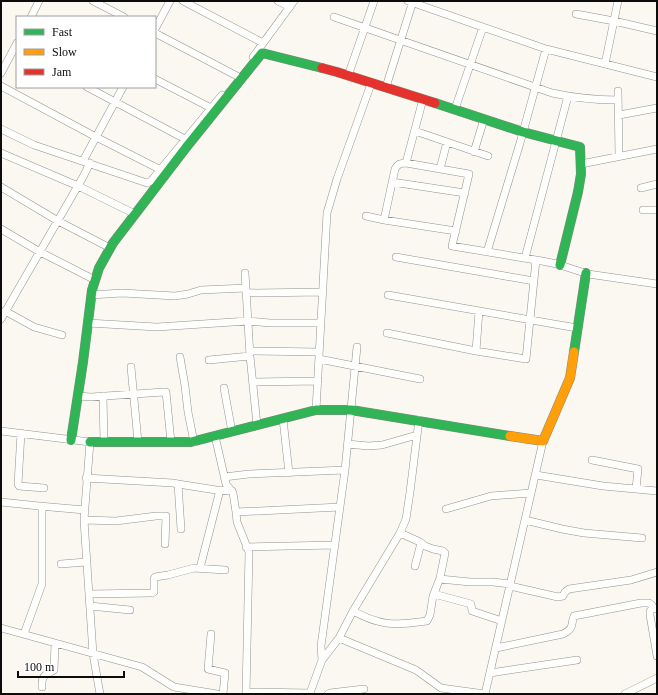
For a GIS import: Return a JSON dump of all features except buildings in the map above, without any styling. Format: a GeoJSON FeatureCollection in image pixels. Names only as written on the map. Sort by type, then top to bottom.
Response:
{"type":"FeatureCollection","features":[{"type":"Feature","properties":{"kind":"street"},"geometry":{"type":"LineString","coordinates":[[33,16],[39,1]]}},
{"type":"Feature","properties":{"kind":"street"},"geometry":{"type":"LineString","coordinates":[[93,1],[122,16]]}},
{"type":"Feature","properties":{"kind":"street"},"geometry":{"type":"LineString","coordinates":[[156,27],[170,1]]}},
{"type":"Feature","properties":{"kind":"street"},"geometry":{"type":"LineString","coordinates":[[182,1],[263,43]]}},
{"type":"Feature","properties":{"kind":"street"},"geometry":{"type":"LineString","coordinates":[[1,129],[34,145],[147,184],[151,182],[161,170],[237,76],[292,4],[278,1]]}},
{"type":"Feature","properties":{"kind":"street"},"geometry":{"type":"LineString","coordinates":[[348,76],[374,1]]}},
{"type":"Feature","properties":{"kind":"street"},"geometry":{"type":"LineString","coordinates":[[605,64],[618,1]]}},
{"type":"Feature","properties":{"kind":"street"},"geometry":{"type":"LineString","coordinates":[[386,87],[411,2],[546,49],[657,77]]}},
{"type":"Feature","properties":{"kind":"street"},"geometry":{"type":"LineString","coordinates":[[576,14],[657,31]]}},
{"type":"Feature","properties":{"kind":"street"},"geometry":{"type":"LineString","coordinates":[[334,17],[400,41],[552,92],[594,100],[618,100]]}},
{"type":"Feature","properties":{"kind":"street"},"geometry":{"type":"LineString","coordinates":[[455,109],[483,27]]}},
{"type":"Feature","properties":{"kind":"street"},"geometry":{"type":"LineString","coordinates":[[156,34],[237,76]]}},
{"type":"Feature","properties":{"kind":"street"},"geometry":{"type":"LineString","coordinates":[[1,73],[16,47]]}},
{"type":"Feature","properties":{"kind":"street"},"geometry":{"type":"LineString","coordinates":[[487,252],[546,49]]}},
{"type":"Feature","properties":{"kind":"street"},"geometry":{"type":"LineString","coordinates":[[71,440],[83,362],[91,295],[99,268],[110,248],[135,214],[262,53],[386,87],[523,132],[580,147],[581,174],[578,192],[560,265]]}},
{"type":"Feature","properties":{"kind":"street"},"geometry":{"type":"LineString","coordinates":[[156,80],[211,108]]}},
{"type":"Feature","properties":{"kind":"street"},"geometry":{"type":"LineString","coordinates":[[316,410],[327,213],[337,179],[371,84]]}},
{"type":"Feature","properties":{"kind":"street"},"geometry":{"type":"LineString","coordinates":[[1,86],[161,170]]}},
{"type":"Feature","properties":{"kind":"street"},"geometry":{"type":"LineString","coordinates":[[89,88],[186,139]]}},
{"type":"Feature","properties":{"kind":"street"},"geometry":{"type":"LineString","coordinates":[[1,319],[78,186],[96,137],[122,88]]}},
{"type":"Feature","properties":{"kind":"street"},"geometry":{"type":"LineString","coordinates":[[618,91],[619,156]]}},
{"type":"Feature","properties":{"kind":"street"},"geometry":{"type":"LineString","coordinates":[[525,258],[568,96]]}},
{"type":"Feature","properties":{"kind":"street"},"geometry":{"type":"LineString","coordinates":[[406,163],[423,99]]}},
{"type":"Feature","properties":{"kind":"street"},"geometry":{"type":"LineString","coordinates":[[619,115],[657,108]]}},
{"type":"Feature","properties":{"kind":"street"},"geometry":{"type":"LineString","coordinates":[[474,152],[484,119]]}},
{"type":"Feature","properties":{"kind":"street"},"geometry":{"type":"LineString","coordinates":[[415,131],[488,156]]}},
{"type":"Feature","properties":{"kind":"street"},"geometry":{"type":"LineString","coordinates":[[440,169],[447,142]]}},
{"type":"Feature","properties":{"kind":"street"},"geometry":{"type":"LineString","coordinates":[[581,164],[657,149]]}},
{"type":"Feature","properties":{"kind":"street"},"geometry":{"type":"LineString","coordinates":[[1,153],[78,186],[135,214]]}},
{"type":"Feature","properties":{"kind":"street"},"geometry":{"type":"LineString","coordinates":[[384,220],[394,169],[399,164],[406,163],[469,174],[452,246],[536,260],[560,265],[586,273],[657,284]]}},
{"type":"Feature","properties":{"kind":"street"},"geometry":{"type":"LineString","coordinates":[[392,182],[465,193]]}},
{"type":"Feature","properties":{"kind":"street"},"geometry":{"type":"LineString","coordinates":[[641,188],[657,184]]}},
{"type":"Feature","properties":{"kind":"street"},"geometry":{"type":"LineString","coordinates":[[1,187],[58,221],[110,248]]}},
{"type":"Feature","properties":{"kind":"street"},"geometry":{"type":"LineString","coordinates":[[643,210],[657,210]]}},
{"type":"Feature","properties":{"kind":"street"},"geometry":{"type":"LineString","coordinates":[[366,216],[456,231]]}},
{"type":"Feature","properties":{"kind":"street"},"geometry":{"type":"LineString","coordinates":[[1,229],[40,252],[95,280]]}},
{"type":"Feature","properties":{"kind":"street"},"geometry":{"type":"LineString","coordinates":[[396,257],[534,281]]}},
{"type":"Feature","properties":{"kind":"street"},"geometry":{"type":"LineString","coordinates":[[386,333],[476,351],[526,359],[536,260]]}},
{"type":"Feature","properties":{"kind":"street"},"geometry":{"type":"LineString","coordinates":[[245,273],[250,353],[258,426]]}},
{"type":"Feature","properties":{"kind":"street"},"geometry":{"type":"LineString","coordinates":[[339,638],[416,670],[441,688],[451,692],[485,694],[543,441],[570,378],[586,273]]}},
{"type":"Feature","properties":{"kind":"street"},"geometry":{"type":"LineString","coordinates":[[91,295],[122,293],[175,296],[201,290],[323,292]]}},
{"type":"Feature","properties":{"kind":"street"},"geometry":{"type":"LineString","coordinates":[[388,295],[578,328]]}},
{"type":"Feature","properties":{"kind":"street"},"geometry":{"type":"LineString","coordinates":[[5,310],[34,327],[62,335]]}},
{"type":"Feature","properties":{"kind":"street"},"geometry":{"type":"LineString","coordinates":[[476,351],[479,311]]}},
{"type":"Feature","properties":{"kind":"street"},"geometry":{"type":"LineString","coordinates":[[88,324],[157,327],[248,321],[270,323],[321,323]]}},
{"type":"Feature","properties":{"kind":"street"},"geometry":{"type":"LineString","coordinates":[[322,660],[320,646],[345,470],[357,347]]}},
{"type":"Feature","properties":{"kind":"street"},"geometry":{"type":"LineString","coordinates":[[209,360],[250,353],[319,355],[355,366],[420,379]]}},
{"type":"Feature","properties":{"kind":"street"},"geometry":{"type":"LineString","coordinates":[[180,357],[194,442]]}},
{"type":"Feature","properties":{"kind":"street"},"geometry":{"type":"LineString","coordinates":[[131,367],[138,442]]}},
{"type":"Feature","properties":{"kind":"street"},"geometry":{"type":"LineString","coordinates":[[253,382],[318,381]]}},
{"type":"Feature","properties":{"kind":"street"},"geometry":{"type":"LineString","coordinates":[[224,388],[232,432]]}},
{"type":"Feature","properties":{"kind":"street"},"geometry":{"type":"LineString","coordinates":[[78,396],[91,397],[166,392],[171,442]]}},
{"type":"Feature","properties":{"kind":"street"},"geometry":{"type":"LineString","coordinates":[[103,396],[104,442]]}},
{"type":"Feature","properties":{"kind":"street"},"geometry":{"type":"LineString","coordinates":[[1,431],[90,442],[194,442],[316,410],[351,410],[543,441]]}},
{"type":"Feature","properties":{"kind":"street"},"geometry":{"type":"LineString","coordinates":[[284,419],[289,473]]}},
{"type":"Feature","properties":{"kind":"street"},"geometry":{"type":"LineString","coordinates":[[215,436],[226,484],[233,493],[237,522],[249,552],[246,693],[311,694],[322,660],[339,638],[353,611],[400,533],[406,519],[419,420]]}},
{"type":"Feature","properties":{"kind":"street"},"geometry":{"type":"LineString","coordinates":[[21,433],[18,484],[19,486],[44,488]]}},
{"type":"Feature","properties":{"kind":"street"},"geometry":{"type":"LineString","coordinates":[[348,444],[368,446],[382,445],[417,435]]}},
{"type":"Feature","properties":{"kind":"street"},"geometry":{"type":"LineString","coordinates":[[90,442],[86,478],[84,520],[93,654],[100,694]]}},
{"type":"Feature","properties":{"kind":"street"},"geometry":{"type":"LineString","coordinates":[[592,460],[638,469],[636,489]]}},
{"type":"Feature","properties":{"kind":"street"},"geometry":{"type":"LineString","coordinates":[[224,477],[249,474],[345,470]]}},
{"type":"Feature","properties":{"kind":"street"},"geometry":{"type":"LineString","coordinates":[[536,474],[603,486],[657,491]]}},
{"type":"Feature","properties":{"kind":"street"},"geometry":{"type":"LineString","coordinates":[[86,478],[173,483],[232,491]]}},
{"type":"Feature","properties":{"kind":"street"},"geometry":{"type":"LineString","coordinates":[[178,484],[181,529]]}},
{"type":"Feature","properties":{"kind":"street"},"geometry":{"type":"LineString","coordinates":[[200,568],[220,490]]}},
{"type":"Feature","properties":{"kind":"street"},"geometry":{"type":"LineString","coordinates":[[446,509],[492,496],[531,493]]}},
{"type":"Feature","properties":{"kind":"street"},"geometry":{"type":"LineString","coordinates":[[1,502],[85,510]]}},
{"type":"Feature","properties":{"kind":"street"},"geometry":{"type":"LineString","coordinates":[[24,634],[42,584],[42,506]]}},
{"type":"Feature","properties":{"kind":"street"},"geometry":{"type":"LineString","coordinates":[[236,512],[340,507]]}},
{"type":"Feature","properties":{"kind":"street"},"geometry":{"type":"LineString","coordinates":[[84,520],[116,521],[166,516],[165,544]]}},
{"type":"Feature","properties":{"kind":"street"},"geometry":{"type":"LineString","coordinates":[[525,520],[584,533],[642,538]]}},
{"type":"Feature","properties":{"kind":"street"},"geometry":{"type":"LineString","coordinates":[[353,611],[371,619],[386,623],[401,624],[427,621],[430,615],[434,594],[440,579],[445,553],[443,551],[425,546],[400,533]]}},
{"type":"Feature","properties":{"kind":"street"},"geometry":{"type":"LineString","coordinates":[[415,566],[421,543]]}},
{"type":"Feature","properties":{"kind":"street"},"geometry":{"type":"LineString","coordinates":[[246,547],[335,544]]}},
{"type":"Feature","properties":{"kind":"street"},"geometry":{"type":"LineString","coordinates":[[61,564],[86,562]]}},
{"type":"Feature","properties":{"kind":"street"},"geometry":{"type":"LineString","coordinates":[[89,594],[152,593],[154,592],[155,577],[168,575],[190,568],[225,570]]}},
{"type":"Feature","properties":{"kind":"street"},"geometry":{"type":"LineString","coordinates":[[440,579],[470,582],[493,582],[558,597],[563,596],[569,589],[631,580],[657,572]]}},
{"type":"Feature","properties":{"kind":"street"},"geometry":{"type":"LineString","coordinates":[[434,594],[471,604],[472,611],[502,621]]}},
{"type":"Feature","properties":{"kind":"street"},"geometry":{"type":"LineString","coordinates":[[496,648],[563,634],[572,628],[574,616],[641,603],[649,603],[654,608],[650,611],[650,615],[655,631],[657,656]]}},
{"type":"Feature","properties":{"kind":"street"},"geometry":{"type":"LineString","coordinates":[[90,606],[130,610]]}},
{"type":"Feature","properties":{"kind":"street"},"geometry":{"type":"LineString","coordinates":[[1,628],[142,668],[174,687],[217,694]]}},
{"type":"Feature","properties":{"kind":"street"},"geometry":{"type":"LineString","coordinates":[[211,634],[208,669],[225,673],[223,694]]}},
{"type":"Feature","properties":{"kind":"street"},"geometry":{"type":"LineString","coordinates":[[42,687],[42,679],[44,676],[54,670],[55,643]]}},
{"type":"Feature","properties":{"kind":"street"},"geometry":{"type":"LineString","coordinates":[[490,674],[577,660]]}},
{"type":"Feature","properties":{"kind":"street"},"geometry":{"type":"LineString","coordinates":[[625,694],[657,678]]}},
{"type":"Feature","properties":{"kind":"street"},"geometry":{"type":"LineString","coordinates":[[328,694],[364,689]]}},
{"type":"Feature","properties":{"kind":"traffic: fast"},"geometry":{"type":"LineString","coordinates":[[71,440],[92,290],[99,268],[113,243],[188,145],[262,53],[322,68]]}},
{"type":"Feature","properties":{"kind":"traffic: fast"},"geometry":{"type":"LineString","coordinates":[[435,103],[523,132],[580,147],[581,174],[578,192],[560,265]]}},
{"type":"Feature","properties":{"kind":"traffic: fast"},"geometry":{"type":"LineString","coordinates":[[574,352],[586,273]]}},
{"type":"Feature","properties":{"kind":"traffic: fast"},"geometry":{"type":"LineString","coordinates":[[90,442],[191,442],[316,410],[351,410],[510,436]]}},
{"type":"Feature","properties":{"kind":"traffic: slow"},"geometry":{"type":"LineString","coordinates":[[510,436],[543,441],[570,378],[574,352]]}},
{"type":"Feature","properties":{"kind":"traffic: jam"},"geometry":{"type":"LineString","coordinates":[[322,68],[435,103]]}}]}
